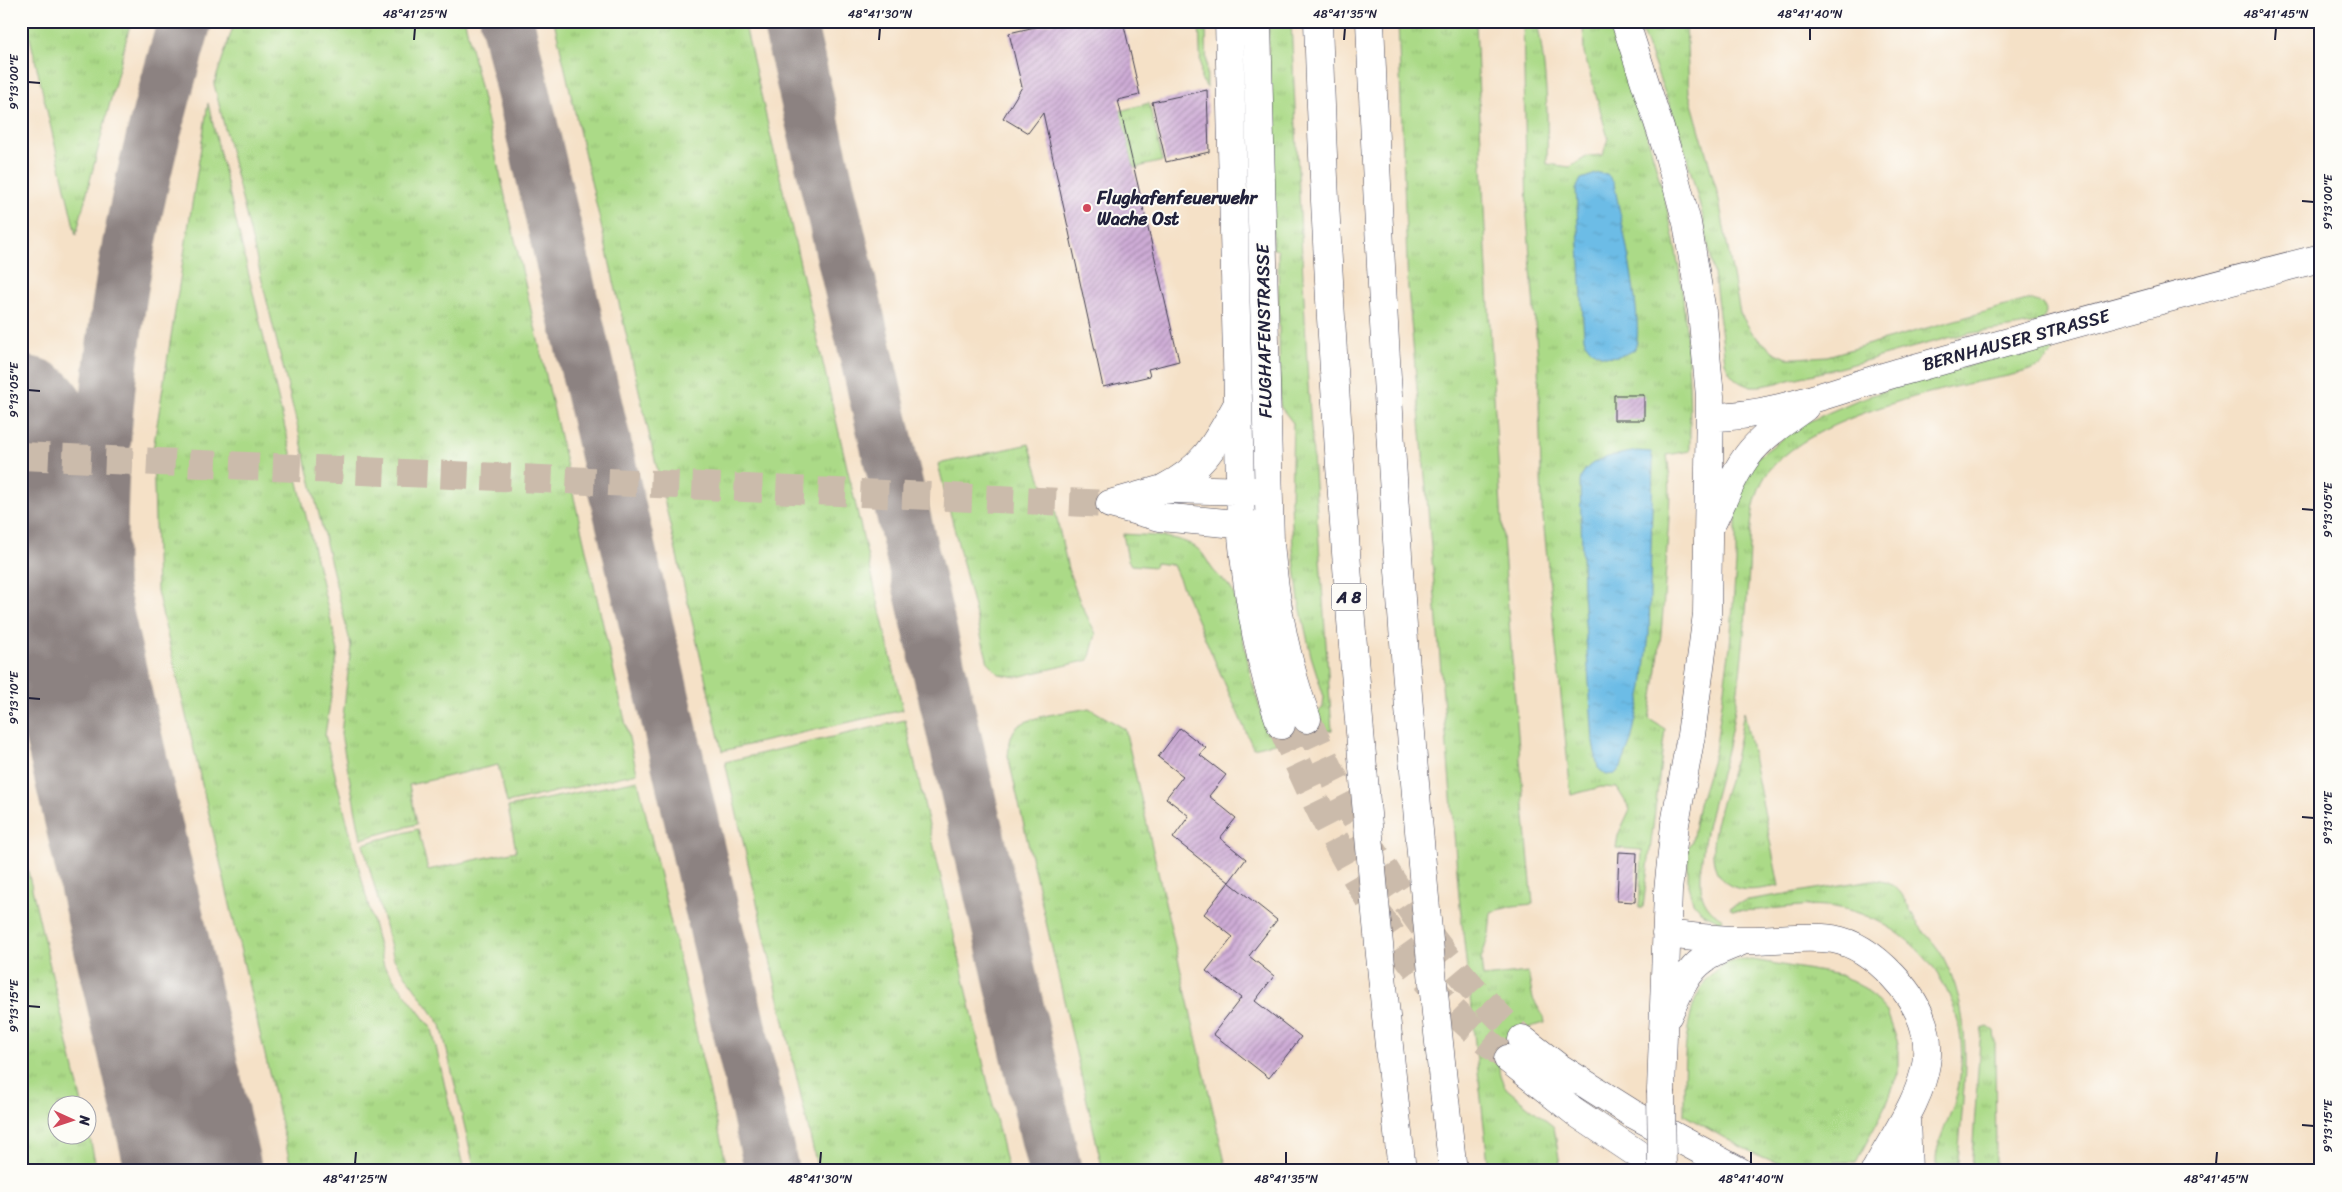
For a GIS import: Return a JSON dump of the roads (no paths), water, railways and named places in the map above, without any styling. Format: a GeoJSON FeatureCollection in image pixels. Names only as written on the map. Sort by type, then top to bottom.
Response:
{"type":"FeatureCollection","features":[{"type":"Feature","properties":{"kind":"main road","name":"FLUGHAFENSTRASSE"},"geometry":{"type":"LineString","coordinates":[[1229,21],[1241,526],[1245,568],[1257,640],[1265,675],[1281,725]]}},
{"type":"Feature","properties":{"kind":"main road","name":"FLUGHAFENSTRASSE"},"geometry":{"type":"LineString","coordinates":[[1257,21],[1269,527],[1276,596],[1292,671],[1307,719]]}},
{"type":"Feature","properties":{"kind":"main road","name":"A 8"},"geometry":{"type":"LineString","coordinates":[[1318,21],[1329,262],[1349,591],[1373,887],[1402,1171]]}},
{"type":"Feature","properties":{"kind":"main road"},"geometry":{"type":"LineString","coordinates":[[1370,21],[1381,280],[1395,512],[1423,877],[1454,1171]]}},
{"type":"Feature","properties":{"kind":"main road"},"geometry":{"type":"LineString","coordinates":[[1625,21],[1669,156],[1687,224],[1702,312],[1710,417],[1706,633],[1675,824],[1668,891],[1661,1091],[1663,1171]]}},
{"type":"Feature","properties":{"kind":"main road","name":"BERNHAUSER STRASSE"},"geometry":{"type":"LineString","coordinates":[[1710,417],[1758,413],[1817,398],[1901,372],[2201,288],[2321,258]]}},
{"type":"Feature","properties":{"kind":"main road"},"geometry":{"type":"LineString","coordinates":[[1709,529],[1738,469],[1748,454],[1767,435],[1817,398]]}},
{"type":"Feature","properties":{"kind":"main road"},"geometry":{"type":"LineString","coordinates":[[1237,405],[1216,443],[1200,464],[1187,476],[1163,489],[1110,504],[1160,517],[1241,526],[1269,527]]}},
{"type":"Feature","properties":{"kind":"main road"},"geometry":{"type":"LineString","coordinates":[[1163,489],[1268,491]]}},
{"type":"Feature","properties":{"kind":"main road"},"geometry":{"type":"LineString","coordinates":[[1666,934],[1743,940],[1803,937],[1839,940],[1867,953],[1895,978],[1916,1009],[1924,1028],[1927,1046],[1926,1068],[1916,1100],[1875,1171]]}},
{"type":"Feature","properties":{"kind":"main road"},"geometry":{"type":"LineString","coordinates":[[1663,1026],[1684,982],[1698,964],[1707,957],[1743,940]]}},
{"type":"Feature","properties":{"kind":"main road"},"geometry":{"type":"LineString","coordinates":[[1663,1171],[1575,1112],[1515,1049],[1558,1066],[1633,1114],[1740,1171]]}},
{"type":"Feature","properties":{"kind":"main road"},"geometry":{"type":"LineString","coordinates":[[1906,1118],[1909,1169]]}},
{"type":"Feature","properties":{"kind":"main road"},"geometry":{"type":"LineString","coordinates":[[1450,1141],[1461,1171]]}},
{"type":"Feature","properties":{"kind":"water"},"geometry":{"type":"Polygon","coordinates":[[[1599,173],[1607,174],[1614,183],[1631,270],[1637,320],[1637,339],[1634,350],[1627,354],[1612,357],[1598,354],[1592,350],[1584,338],[1576,189],[1581,179],[1599,173]]]}},
{"type":"Feature","properties":{"kind":"water"},"geometry":{"type":"Polygon","coordinates":[[[1637,451],[1651,452],[1653,462],[1649,635],[1643,687],[1631,741],[1621,767],[1615,774],[1606,775],[1598,768],[1593,742],[1583,593],[1580,482],[1588,467],[1595,462],[1637,451]]]}},
{"type":"Feature","properties":{"kind":"tunnel"},"geometry":{"type":"LineString","coordinates":[[21,456],[1110,504]]}},
{"type":"Feature","properties":{"kind":"tunnel"},"geometry":{"type":"LineString","coordinates":[[1307,719],[1349,807],[1398,890],[1425,930],[1455,968],[1522,1039]]}},
{"type":"Feature","properties":{"kind":"tunnel"},"geometry":{"type":"LineString","coordinates":[[1281,725],[1332,834],[1372,905],[1395,939],[1451,1009],[1508,1059]]}},
{"type":"Feature","properties":{"kind":"place","name":"Flughafenfeuerwehr Wache Ost"},"geometry":{"type":"Point","coordinates":[1087,208]}}]}
